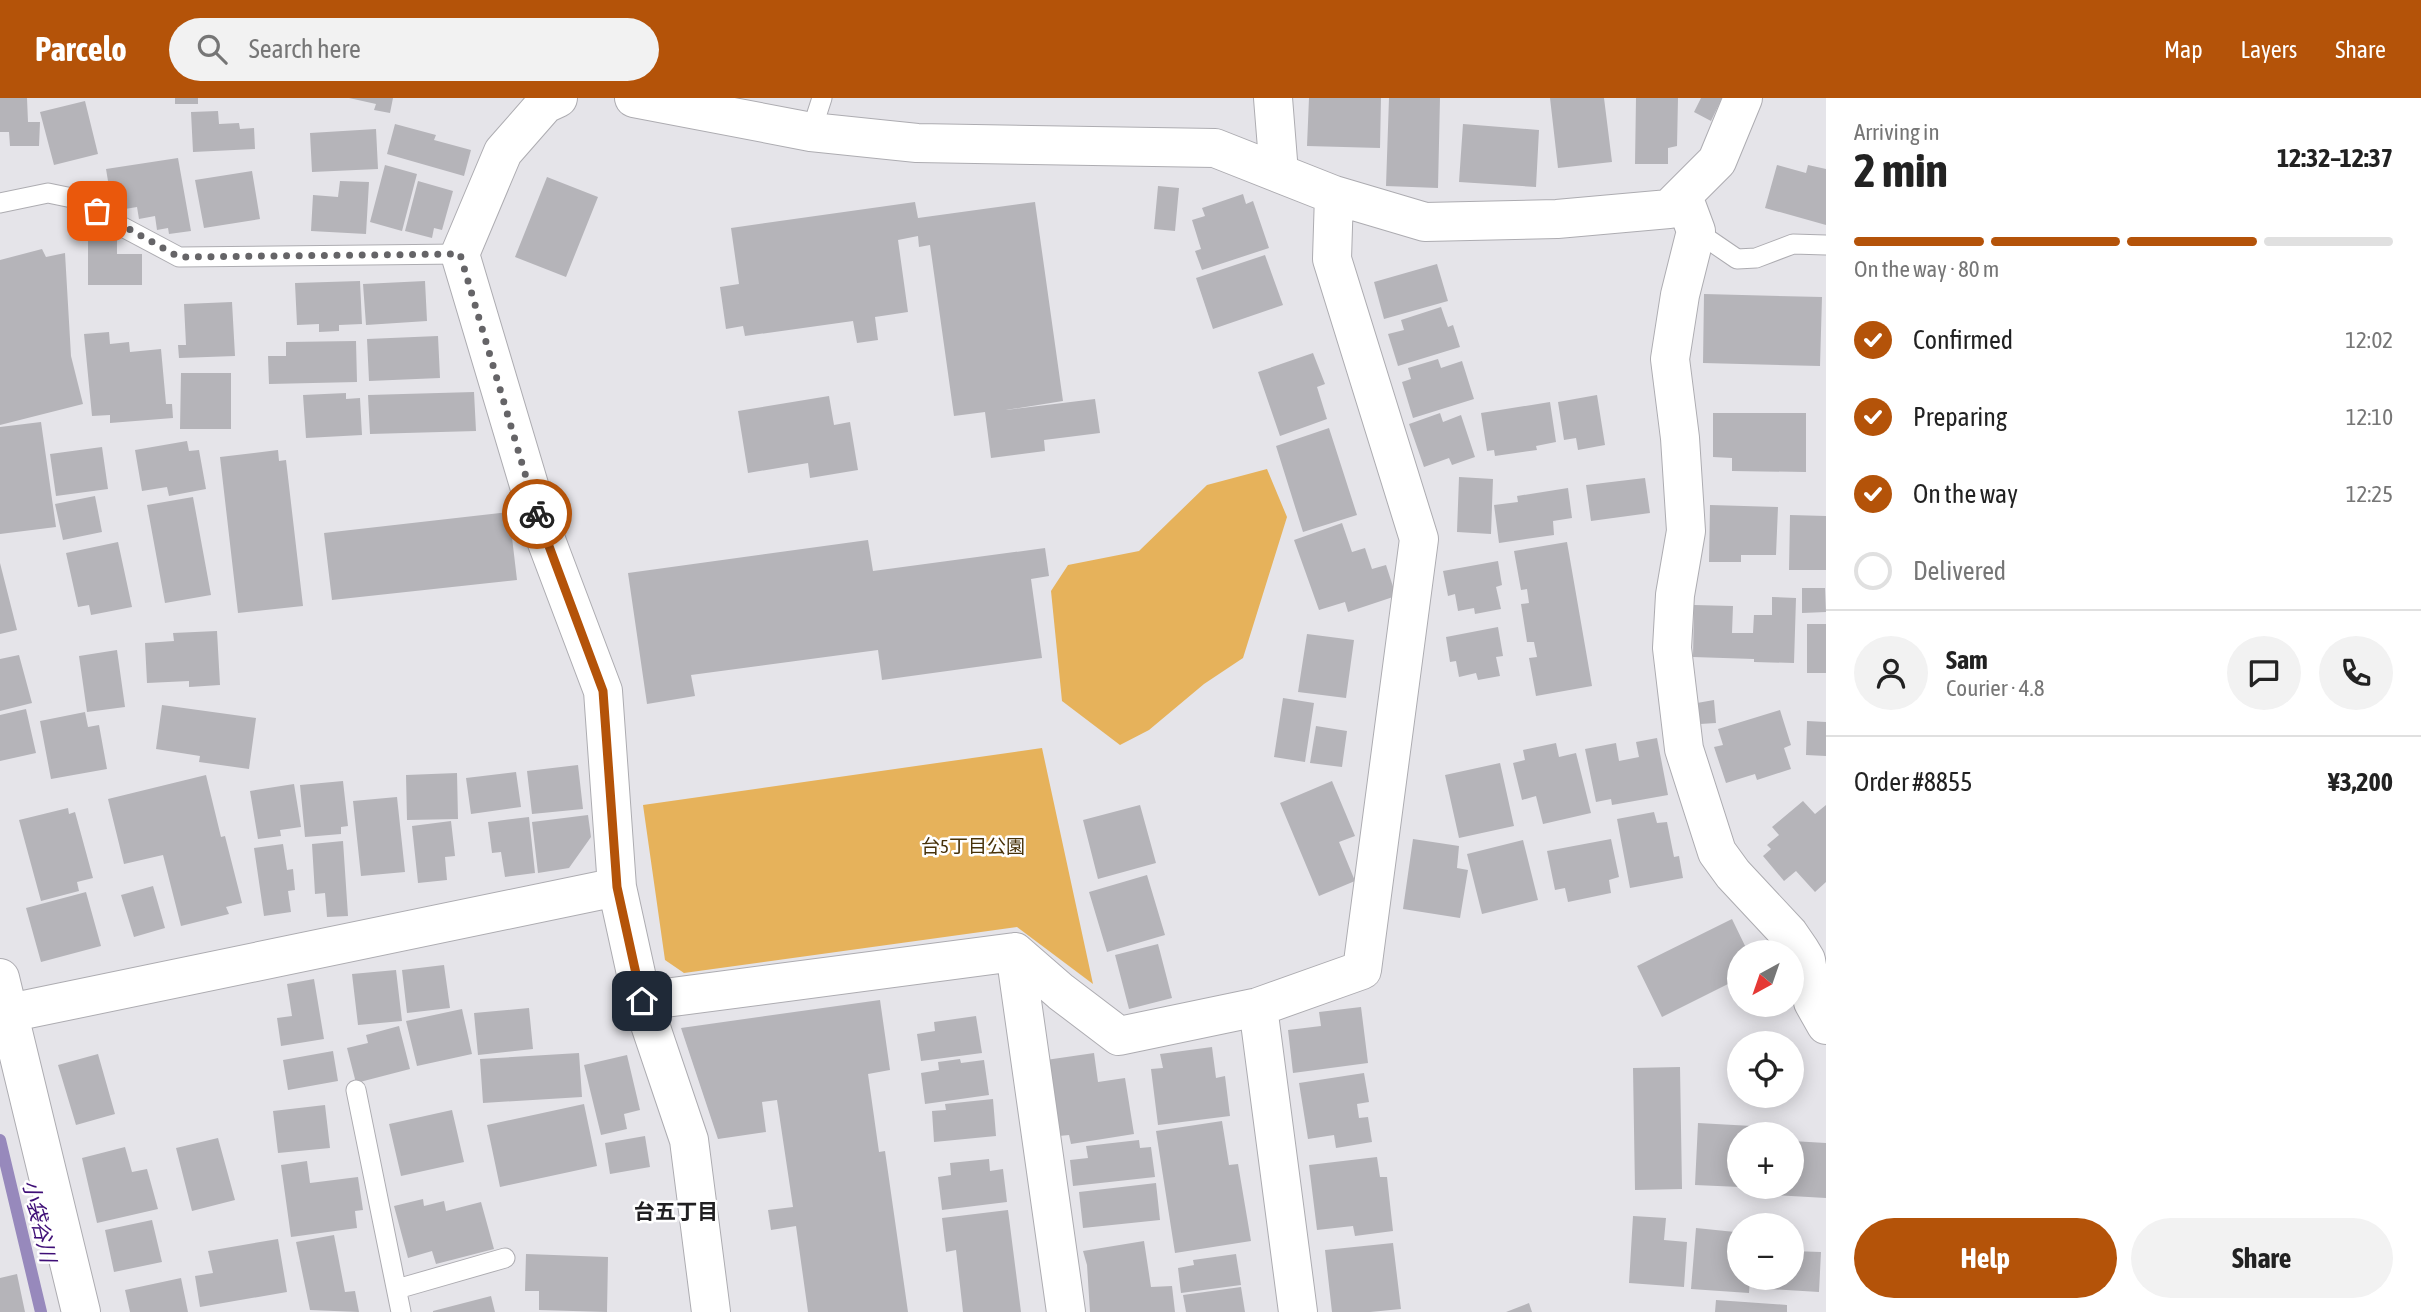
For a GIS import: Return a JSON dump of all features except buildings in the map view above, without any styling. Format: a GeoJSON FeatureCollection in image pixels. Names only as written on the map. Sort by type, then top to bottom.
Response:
{"type":"FeatureCollection","features":[{"type":"Feature","properties":{"kind":"street"},"geometry":{"type":"LineString","coordinates":[[558,98],[545,104],[503,152],[460,254],[543,532],[603,691],[617,887],[642,1001],[689,1140],[711,1312]]}},
{"type":"Feature","properties":{"kind":"street"},"geometry":{"type":"LineString","coordinates":[[634,98],[816,115],[917,143],[1215,148],[1334,195],[1425,222],[1617,215],[1669,209],[1689,214]]}},
{"type":"Feature","properties":{"kind":"street"},"geometry":{"type":"LineString","coordinates":[[1273,98],[1279,173]]}},
{"type":"Feature","properties":{"kind":"street"},"geometry":{"type":"LineString","coordinates":[[1743,98],[1717,162],[1689,214],[1670,359],[1680,438],[1686,531],[1675,595],[1672,648],[1684,749],[1717,852],[1800,950],[1806,960],[1822,1012]]}},
{"type":"Feature","properties":{"kind":"street"},"geometry":{"type":"LineString","coordinates":[[642,1001],[1015,952],[1061,992],[1119,1036],[1258,1007],[1362,970],[1419,539],[1332,259],[1334,195]]}},
{"type":"Feature","properties":{"kind":"street"},"geometry":{"type":"LineString","coordinates":[[81,1312],[4,995],[617,887]]}},
{"type":"Feature","properties":{"kind":"street"},"geometry":{"type":"LineString","coordinates":[[1015,952],[1066,1312]]}},
{"type":"Feature","properties":{"kind":"street"},"geometry":{"type":"LineString","coordinates":[[1258,1007],[1298,1312]]}},
{"type":"Feature","properties":{"kind":"lane"},"geometry":{"type":"LineString","coordinates":[[0,203],[48,193],[77,199],[179,257],[460,254]]}},
{"type":"Feature","properties":{"kind":"lane"},"geometry":{"type":"LineString","coordinates":[[1689,214],[1737,259],[1756,258],[1793,244],[1826,245]]}},
{"type":"Feature","properties":{"kind":"lane"},"geometry":{"type":"LineString","coordinates":[[356,1090],[401,1312]]}},
{"type":"Feature","properties":{"kind":"lane"},"geometry":{"type":"LineString","coordinates":[[397,1289],[505,1258]]}},
{"type":"Feature","properties":{"kind":"green space"},"geometry":{"type":"Polygon","coordinates":[[[1267,469],[1287,517],[1243,658],[1204,684],[1149,730],[1120,745],[1062,701],[1051,591],[1068,565],[1139,551],[1207,485],[1267,469]]]}},
{"type":"Feature","properties":{"kind":"green space","name":"台5丁目公園"},"geometry":{"type":"Polygon","coordinates":[[[1042,748],[1093,984],[1017,927],[684,973],[665,960],[643,805],[1042,748]]]}},
{"type":"Feature","properties":{"kind":"waterway","name":"小袋谷川"},"geometry":{"type":"LineString","coordinates":[[0,1140],[41,1312]]}},
{"type":"Feature","properties":{"kind":"way so far"},"geometry":{"type":"LineString","coordinates":[[97,211],[179,257],[460,254],[537,514]]}},
{"type":"Feature","properties":{"kind":"district","name":"台五丁目"},"geometry":{"type":"Point","coordinates":[676,1212]}},
{"type":"Feature","properties":{"kind":"route"},"geometry":{"type":"LineString","coordinates":[[537,514],[603,691],[617,887],[642,1001]]}}]}
